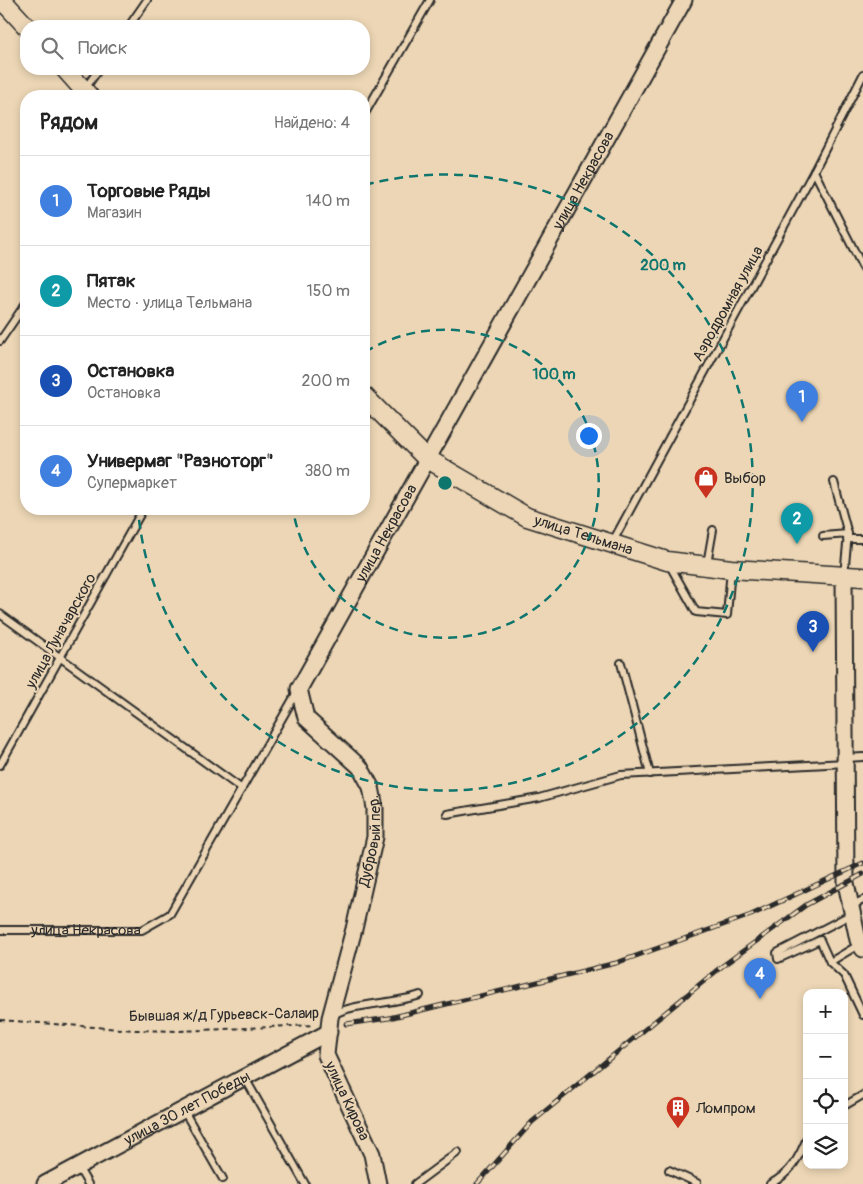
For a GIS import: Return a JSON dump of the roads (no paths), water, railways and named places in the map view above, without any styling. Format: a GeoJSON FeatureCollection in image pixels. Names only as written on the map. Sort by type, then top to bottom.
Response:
{"type":"FeatureCollection","features":[{"type":"Feature","properties":{"kind":"main road"},"geometry":{"type":"LineString","coordinates":[[2,0],[20,20]]}},
{"type":"Feature","properties":{"kind":"main road"},"geometry":{"type":"LineString","coordinates":[[70,75],[83,90]]}},
{"type":"Feature","properties":{"kind":"main road","name":"улица Тельмана"},"geometry":{"type":"LineString","coordinates":[[370,402],[426,458],[527,518],[667,561],[731,570],[863,577]]}},
{"type":"Feature","properties":{"kind":"street","name":"улица Некрасова"},"geometry":{"type":"LineString","coordinates":[[299,689],[426,458],[684,0]]}},
{"type":"Feature","properties":{"kind":"street"},"geometry":{"type":"LineString","coordinates":[[844,577],[846,883],[856,907],[861,946]]}},
{"type":"Feature","properties":{"kind":"street","name":"Дубровый пер."},"geometry":{"type":"LineString","coordinates":[[299,689],[306,718],[360,767],[371,787],[375,808],[375,837],[354,929],[329,1024]]}},
{"type":"Feature","properties":{"kind":"street","name":"улица 30 лет Победы"},"geometry":{"type":"LineString","coordinates":[[45,1184],[244,1077],[329,1024]]}},
{"type":"Feature","properties":{"kind":"street","name":"улица Кирова"},"geometry":{"type":"LineString","coordinates":[[329,1024],[326,1055],[372,1154],[378,1184]]}},
{"type":"Feature","properties":{"kind":"lane"},"geometry":{"type":"LineString","coordinates":[[133,20],[147,0]]}},
{"type":"Feature","properties":{"kind":"lane"},"geometry":{"type":"LineString","coordinates":[[370,105],[430,0]]}},
{"type":"Feature","properties":{"kind":"lane"},"geometry":{"type":"LineString","coordinates":[[88,90],[96,75]]}},
{"type":"Feature","properties":{"kind":"lane","name":"Аэродромная улица"},"geometry":{"type":"LineString","coordinates":[[612,544],[814,171],[863,75]]}},
{"type":"Feature","properties":{"kind":"lane"},"geometry":{"type":"LineString","coordinates":[[814,171],[863,268]]}},
{"type":"Feature","properties":{"kind":"lane"},"geometry":{"type":"LineString","coordinates":[[0,341],[20,312]]}},
{"type":"Feature","properties":{"kind":"lane"},"geometry":{"type":"LineString","coordinates":[[834,482],[847,536],[844,577]]}},
{"type":"Feature","properties":{"kind":"lane","name":"улица Луначарского"},"geometry":{"type":"LineString","coordinates":[[0,765],[140,515]]}},
{"type":"Feature","properties":{"kind":"lane"},"geometry":{"type":"LineString","coordinates":[[706,566],[713,530]]}},
{"type":"Feature","properties":{"kind":"lane"},"geometry":{"type":"LineString","coordinates":[[823,536],[863,538]]}},
{"type":"Feature","properties":{"kind":"lane"},"geometry":{"type":"LineString","coordinates":[[667,561],[696,612],[728,615],[731,570]]}},
{"type":"Feature","properties":{"kind":"lane"},"geometry":{"type":"LineString","coordinates":[[0,614],[242,789]]}},
{"type":"Feature","properties":{"kind":"lane"},"geometry":{"type":"LineString","coordinates":[[621,663],[650,774]]}},
{"type":"Feature","properties":{"kind":"lane","name":"улица Некрасова"},"geometry":{"type":"LineString","coordinates":[[0,930],[142,930],[170,914],[299,689]]}},
{"type":"Feature","properties":{"kind":"lane"},"geometry":{"type":"LineString","coordinates":[[447,814],[539,798],[621,775],[846,760],[863,757]]}},
{"type":"Feature","properties":{"kind":"lane"},"geometry":{"type":"LineString","coordinates":[[856,907],[777,953],[778,959],[820,940],[830,962],[844,975],[863,1015]]}},
{"type":"Feature","properties":{"kind":"lane"},"geometry":{"type":"LineString","coordinates":[[830,962],[861,946]]}},
{"type":"Feature","properties":{"kind":"lane"},"geometry":{"type":"LineString","coordinates":[[329,1024],[342,1010],[403,1001],[420,995]]}},
{"type":"Feature","properties":{"kind":"lane"},"geometry":{"type":"LineString","coordinates":[[244,1077],[305,1184]]}},
{"type":"Feature","properties":{"kind":"lane"},"geometry":{"type":"LineString","coordinates":[[848,1104],[863,1095]]}},
{"type":"Feature","properties":{"kind":"lane"},"geometry":{"type":"LineString","coordinates":[[183,1110],[223,1179]]}},
{"type":"Feature","properties":{"kind":"lane"},"geometry":{"type":"LineString","coordinates":[[770,1184],[781,1181],[800,1157],[803,1149]]}},
{"type":"Feature","properties":{"kind":"lane"},"geometry":{"type":"LineString","coordinates":[[415,1184],[458,1152]]}},
{"type":"Feature","properties":{"kind":"lane"},"geometry":{"type":"LineString","coordinates":[[78,1166],[88,1184]]}},
{"type":"Feature","properties":{"kind":"lane"},"geometry":{"type":"LineString","coordinates":[[669,1170],[697,1184]]}},
{"type":"Feature","properties":{"kind":"railway"},"geometry":{"type":"LineString","coordinates":[[346,1024],[389,1018],[616,963],[751,915],[863,863]]}},
{"type":"Feature","properties":{"kind":"railway"},"geometry":{"type":"LineString","coordinates":[[477,1184],[532,1122],[721,967],[806,905],[863,874]]}},
{"type":"Feature","properties":{"kind":"place","name":"Торговые Ряды"},"geometry":{"type":"Point","coordinates":[802,422]}},
{"type":"Feature","properties":{"kind":"place","name":"Выбор"},"geometry":{"type":"Point","coordinates":[706,499]}},
{"type":"Feature","properties":{"kind":"place","name":"Пятак"},"geometry":{"type":"Point","coordinates":[797,544]}},
{"type":"Feature","properties":{"kind":"place","name":"Остановка"},"geometry":{"type":"Point","coordinates":[813,652]}},
{"type":"Feature","properties":{"kind":"place","name":"Универмаг \"Разноторг\""},"geometry":{"type":"Point","coordinates":[760,999]}},
{"type":"Feature","properties":{"kind":"place","name":"Ломпром"},"geometry":{"type":"Point","coordinates":[678,1129]}}]}
